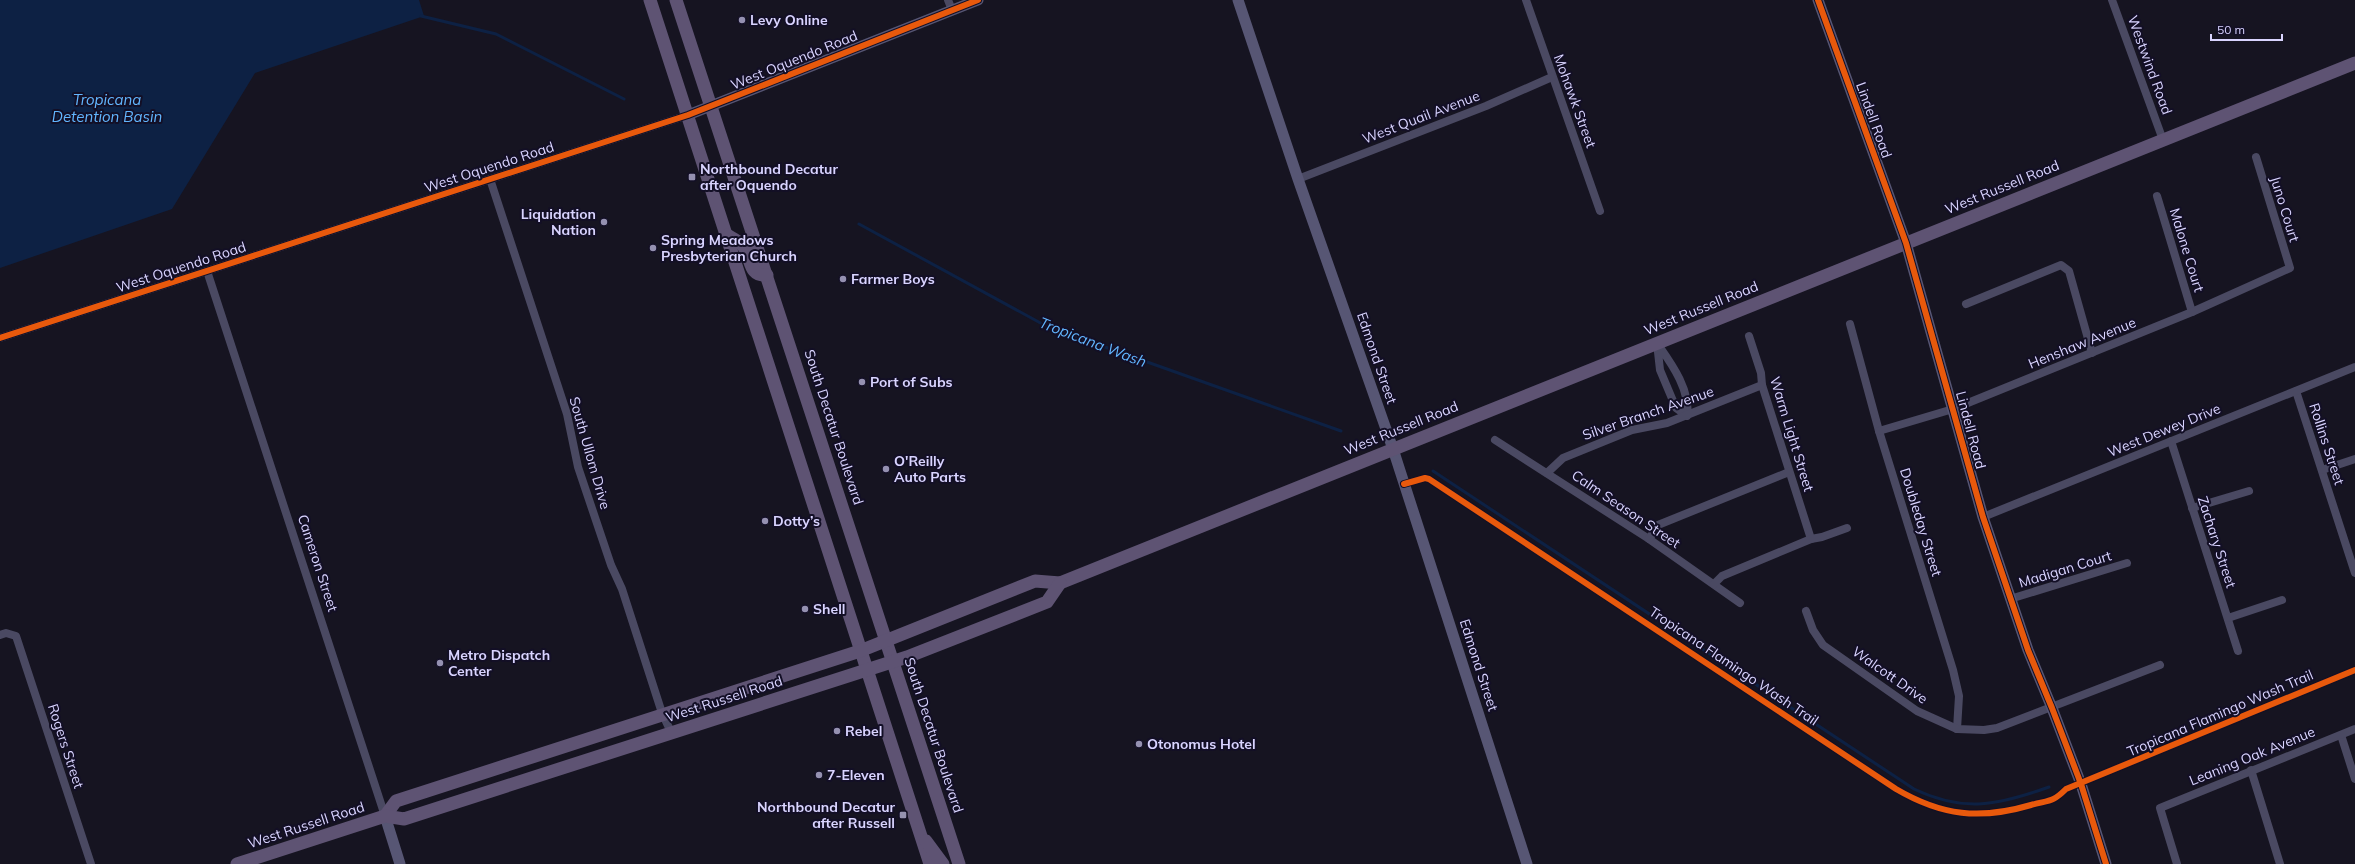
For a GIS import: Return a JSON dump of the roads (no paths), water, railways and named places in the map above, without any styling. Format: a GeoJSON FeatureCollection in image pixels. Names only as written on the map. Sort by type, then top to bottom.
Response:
{"type":"FeatureCollection","features":[{"type":"Feature","properties":{"kind":"main road"},"geometry":{"type":"LineString","coordinates":[[650,0],[930,864]]}},
{"type":"Feature","properties":{"kind":"main road","name":"South Decatur Boulevard"},"geometry":{"type":"LineString","coordinates":[[676,0],[960,864]]}},
{"type":"Feature","properties":{"kind":"main road","name":"West Russell Road"},"geometry":{"type":"LineString","coordinates":[[385,816],[396,801],[887,641],[1035,581],[1060,583],[2355,63]]}},
{"type":"Feature","properties":{"kind":"main road"},"geometry":{"type":"LineString","coordinates":[[727,235],[744,246],[755,272],[761,276],[767,275]]}},
{"type":"Feature","properties":{"kind":"main road","name":"West Russell Road"},"geometry":{"type":"LineString","coordinates":[[237,864],[385,816],[404,819],[867,670],[1047,602],[1060,583]]}},
{"type":"Feature","properties":{"kind":"main road"},"geometry":{"type":"LineString","coordinates":[[919,832],[943,864]]}},
{"type":"Feature","properties":{"kind":"street","name":"West Oquendo Road"},"geometry":{"type":"LineString","coordinates":[[0,338],[688,115],[950,5],[978,0]]}},
{"type":"Feature","properties":{"kind":"street","name":"Edmond Street"},"geometry":{"type":"LineString","coordinates":[[1238,0],[1298,179],[1393,449],[1527,864]]}},
{"type":"Feature","properties":{"kind":"street","name":"Mohawk Street"},"geometry":{"type":"LineString","coordinates":[[1526,0],[1600,211]]}},
{"type":"Feature","properties":{"kind":"street","name":"Lindell Road"},"geometry":{"type":"LineString","coordinates":[[1818,0],[1906,243],[1983,517],[2010,599],[2028,650],[2081,784],[2106,864]]}},
{"type":"Feature","properties":{"kind":"street","name":"Westwind Road"},"geometry":{"type":"LineString","coordinates":[[2112,0],[2163,140]]}},
{"type":"Feature","properties":{"kind":"street","name":"West Quail Avenue"},"geometry":{"type":"LineString","coordinates":[[1298,179],[1486,106],[1552,77]]}},
{"type":"Feature","properties":{"kind":"street","name":"Juno Court"},"geometry":{"type":"LineString","coordinates":[[2256,157],[2290,268]]}},
{"type":"Feature","properties":{"kind":"street","name":"South Ullom Drive"},"geometry":{"type":"LineString","coordinates":[[490,179],[567,414],[581,475],[611,565],[622,589],[662,714],[671,732]]}},
{"type":"Feature","properties":{"kind":"street","name":"Malone Court"},"geometry":{"type":"LineString","coordinates":[[2157,196],[2192,312]]}},
{"type":"Feature","properties":{"kind":"street"},"geometry":{"type":"LineString","coordinates":[[1966,304],[2061,265],[2069,271],[2092,353]]}},
{"type":"Feature","properties":{"kind":"street","name":"Henshaw Avenue"},"geometry":{"type":"LineString","coordinates":[[1879,431],[1953,409],[2192,312],[2290,268]]}},
{"type":"Feature","properties":{"kind":"street","name":"Cameron Street"},"geometry":{"type":"LineString","coordinates":[[207,271],[400,864]]}},
{"type":"Feature","properties":{"kind":"street","name":"Doubleday Street"},"geometry":{"type":"LineString","coordinates":[[1850,324],[1879,431],[1954,676],[1959,696],[1957,729]]}},
{"type":"Feature","properties":{"kind":"street","name":"Warm Light Street"},"geometry":{"type":"LineString","coordinates":[[1749,336],[1761,373],[1762,385],[1811,539]]}},
{"type":"Feature","properties":{"kind":"street"},"geometry":{"type":"LineString","coordinates":[[1657,343],[1673,365],[1689,404],[1687,416],[1676,408],[1660,370],[1657,343]]}},
{"type":"Feature","properties":{"kind":"street","name":"West Dewey Drive"},"geometry":{"type":"LineString","coordinates":[[1983,517],[2355,367]]}},
{"type":"Feature","properties":{"kind":"street","name":"Silver Branch Avenue"},"geometry":{"type":"LineString","coordinates":[[1547,473],[1563,458],[1632,430],[1667,423],[1687,416],[1762,385]]}},
{"type":"Feature","properties":{"kind":"street","name":"Rollins Street"},"geometry":{"type":"LineString","coordinates":[[2296,391],[2355,573]]}},
{"type":"Feature","properties":{"kind":"street","name":"Calm Season Street"},"geometry":{"type":"LineString","coordinates":[[1495,440],[1649,539],[1740,603]]}},
{"type":"Feature","properties":{"kind":"street","name":"Zachary Street"},"geometry":{"type":"LineString","coordinates":[[2171,441],[2238,651]]}},
{"type":"Feature","properties":{"kind":"street"},"geometry":{"type":"LineString","coordinates":[[2322,470],[2355,459]]}},
{"type":"Feature","properties":{"kind":"street"},"geometry":{"type":"LineString","coordinates":[[1649,539],[1658,526],[1789,472]]}},
{"type":"Feature","properties":{"kind":"street"},"geometry":{"type":"LineString","coordinates":[[2192,508],[2249,491]]}},
{"type":"Feature","properties":{"kind":"street"},"geometry":{"type":"LineString","coordinates":[[1714,584],[1722,576],[1811,539],[1822,537],[1847,528]]}},
{"type":"Feature","properties":{"kind":"street","name":"Madigan Court"},"geometry":{"type":"LineString","coordinates":[[2010,599],[2127,563]]}},
{"type":"Feature","properties":{"kind":"street"},"geometry":{"type":"LineString","coordinates":[[2228,618],[2282,600]]}},
{"type":"Feature","properties":{"kind":"street","name":"Walcott Drive"},"geometry":{"type":"LineString","coordinates":[[1806,611],[1813,630],[1823,645],[1917,711],[1957,729],[1984,730],[1997,728],[2160,665]]}},
{"type":"Feature","properties":{"kind":"street","name":"Rogers Street"},"geometry":{"type":"LineString","coordinates":[[0,635],[6,633],[16,636],[91,864]]}},
{"type":"Feature","properties":{"kind":"street","name":"Leaning Oak Avenue"},"geometry":{"type":"LineString","coordinates":[[2177,864],[2160,808],[2250,770],[2355,729]]}},
{"type":"Feature","properties":{"kind":"street"},"geometry":{"type":"LineString","coordinates":[[2341,735],[2355,779]]}},
{"type":"Feature","properties":{"kind":"street"},"geometry":{"type":"LineString","coordinates":[[2250,770],[2280,864]]}},
{"type":"Feature","properties":{"kind":"water","name":"Tropicana Detention Basin"},"geometry":{"type":"Polygon","coordinates":[[[0,0],[419,0],[424,16],[255,73],[172,209],[0,268],[0,0]]]}},
{"type":"Feature","properties":{"kind":"waterway"},"geometry":{"type":"LineString","coordinates":[[421,16],[496,34],[624,99]]}},
{"type":"Feature","properties":{"kind":"waterway","name":"Tropicana Wash"},"geometry":{"type":"LineString","coordinates":[[859,224],[1046,326],[1341,431]]}},
{"type":"Feature","properties":{"kind":"waterway","name":"Tropicana Wash"},"geometry":{"type":"LineString","coordinates":[[1433,471],[1914,789],[1932,797],[1949,801],[1966,804],[1982,804],[2014,798],[2049,787]]}},
{"type":"Feature","properties":{"kind":"place","name":"Levy Online"},"geometry":{"type":"Point","coordinates":[742,20]}},
{"type":"Feature","properties":{"kind":"place","name":"Northbound Decatur after Oquendo"},"geometry":{"type":"Point","coordinates":[692,177]}},
{"type":"Feature","properties":{"kind":"place","name":"Liquidation Nation"},"geometry":{"type":"Point","coordinates":[604,222]}},
{"type":"Feature","properties":{"kind":"place","name":"Spring Meadows Presbyterian Church"},"geometry":{"type":"Point","coordinates":[653,248]}},
{"type":"Feature","properties":{"kind":"place","name":"Farmer Boys"},"geometry":{"type":"Point","coordinates":[843,279]}},
{"type":"Feature","properties":{"kind":"place","name":"Port of Subs"},"geometry":{"type":"Point","coordinates":[862,382]}},
{"type":"Feature","properties":{"kind":"place","name":"O'Reilly Auto Parts"},"geometry":{"type":"Point","coordinates":[886,469]}},
{"type":"Feature","properties":{"kind":"place","name":"Dotty’s"},"geometry":{"type":"Point","coordinates":[765,521]}},
{"type":"Feature","properties":{"kind":"place","name":"Shell"},"geometry":{"type":"Point","coordinates":[805,609]}},
{"type":"Feature","properties":{"kind":"place","name":"Metro Dispatch Center"},"geometry":{"type":"Point","coordinates":[440,663]}},
{"type":"Feature","properties":{"kind":"place","name":"Rebel"},"geometry":{"type":"Point","coordinates":[837,731]}},
{"type":"Feature","properties":{"kind":"place","name":"Otonomus Hotel"},"geometry":{"type":"Point","coordinates":[1139,744]}},
{"type":"Feature","properties":{"kind":"place","name":"7-Eleven"},"geometry":{"type":"Point","coordinates":[819,775]}},
{"type":"Feature","properties":{"kind":"place","name":"Northbound Decatur after Russell"},"geometry":{"type":"Point","coordinates":[903,815]}}]}
